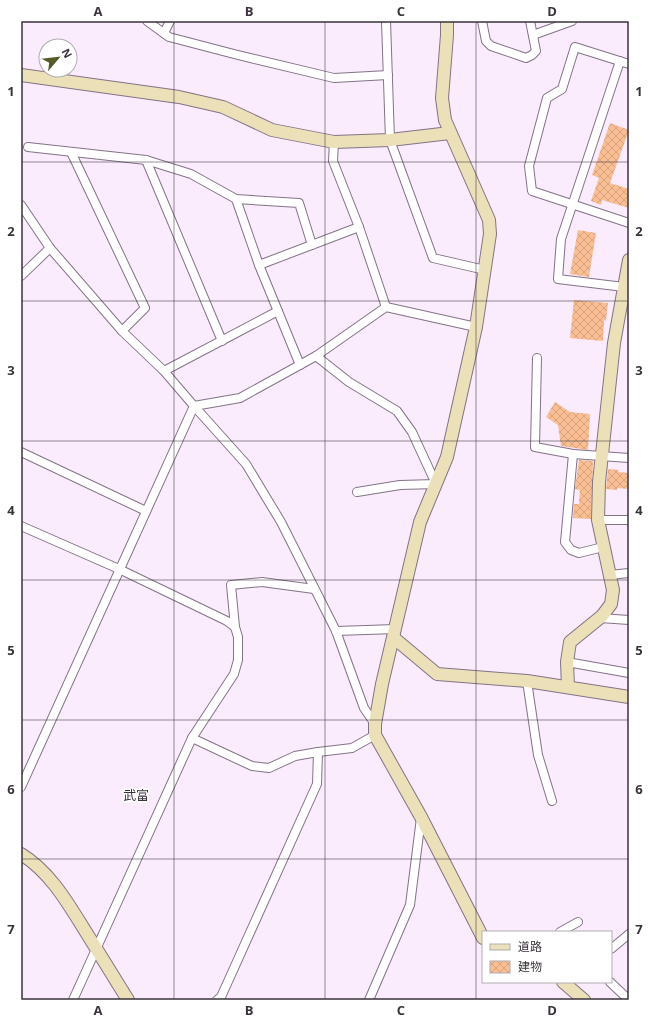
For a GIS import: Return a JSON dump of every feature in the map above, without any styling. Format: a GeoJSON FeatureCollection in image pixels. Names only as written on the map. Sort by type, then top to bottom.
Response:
{"type":"FeatureCollection","features":[{"type":"Feature","properties":{"kind":"street"},"geometry":{"type":"LineString","coordinates":[[148,21],[169,37],[334,78],[388,75]]}},
{"type":"Feature","properties":{"kind":"street"},"geometry":{"type":"LineString","coordinates":[[164,33],[170,21]]}},
{"type":"Feature","properties":{"kind":"street"},"geometry":{"type":"LineString","coordinates":[[386,21],[390,140],[433,258],[485,270]]}},
{"type":"Feature","properties":{"kind":"street"},"geometry":{"type":"LineString","coordinates":[[192,738],[252,766],[269,768],[295,756],[352,748],[375,729],[382,684],[420,522],[448,457],[476,327],[490,234],[489,220],[445,120],[442,98],[447,21]]}},
{"type":"Feature","properties":{"kind":"street"},"geometry":{"type":"LineString","coordinates":[[482,21],[486,41],[491,46],[526,58],[536,51],[530,21]]}},
{"type":"Feature","properties":{"kind":"street"},"geometry":{"type":"LineString","coordinates":[[533,35],[572,21]]}},
{"type":"Feature","properties":{"kind":"street"},"geometry":{"type":"LineString","coordinates":[[629,64],[576,46],[562,89],[548,98],[544,107],[529,166],[532,190],[629,224]]}},
{"type":"Feature","properties":{"kind":"street"},"geometry":{"type":"LineString","coordinates":[[620,61],[561,239],[558,279],[624,287]]}},
{"type":"Feature","properties":{"kind":"street"},"geometry":{"type":"LineString","coordinates":[[21,75],[179,97],[223,107],[272,130],[334,142],[390,140],[450,134]]}},
{"type":"Feature","properties":{"kind":"street"},"geometry":{"type":"LineString","coordinates":[[334,142],[333,161],[386,307]]}},
{"type":"Feature","properties":{"kind":"street"},"geometry":{"type":"LineString","coordinates":[[28,147],[146,160],[191,174],[236,199],[299,203],[312,245]]}},
{"type":"Feature","properties":{"kind":"street"},"geometry":{"type":"LineString","coordinates":[[71,152],[145,308],[122,332]]}},
{"type":"Feature","properties":{"kind":"street"},"geometry":{"type":"LineString","coordinates":[[146,160],[222,341]]}},
{"type":"Feature","properties":{"kind":"street"},"geometry":{"type":"LineString","coordinates":[[236,199],[259,265],[300,365]]}},
{"type":"Feature","properties":{"kind":"street"},"geometry":{"type":"LineString","coordinates":[[21,205],[50,248],[122,332],[164,371],[246,464],[281,522],[336,631],[364,708],[482,936]]}},
{"type":"Feature","properties":{"kind":"street"},"geometry":{"type":"LineString","coordinates":[[259,265],[358,227]]}},
{"type":"Feature","properties":{"kind":"street"},"geometry":{"type":"LineString","coordinates":[[21,276],[50,248]]}},
{"type":"Feature","properties":{"kind":"street"},"geometry":{"type":"LineString","coordinates":[[568,687],[567,662],[570,642],[600,618],[611,604],[613,590],[598,520],[599,482],[614,343],[629,260]]}},
{"type":"Feature","properties":{"kind":"street"},"geometry":{"type":"LineString","coordinates":[[194,406],[240,398],[316,356],[386,307],[476,327]]}},
{"type":"Feature","properties":{"kind":"street"},"geometry":{"type":"LineString","coordinates":[[164,371],[278,311]]}},
{"type":"Feature","properties":{"kind":"street"},"geometry":{"type":"LineString","coordinates":[[316,356],[349,382],[397,411],[412,432],[436,484]]}},
{"type":"Feature","properties":{"kind":"street"},"geometry":{"type":"LineString","coordinates":[[537,358],[536,447],[573,454],[629,458]]}},
{"type":"Feature","properties":{"kind":"street"},"geometry":{"type":"LineString","coordinates":[[21,787],[194,406]]}},
{"type":"Feature","properties":{"kind":"street"},"geometry":{"type":"LineString","coordinates":[[21,452],[146,511]]}},
{"type":"Feature","properties":{"kind":"street"},"geometry":{"type":"LineString","coordinates":[[573,454],[565,542],[572,550],[579,553],[603,548]]}},
{"type":"Feature","properties":{"kind":"street"},"geometry":{"type":"LineString","coordinates":[[357,492],[400,485],[436,484]]}},
{"type":"Feature","properties":{"kind":"street"},"geometry":{"type":"LineString","coordinates":[[598,520],[629,520]]}},
{"type":"Feature","properties":{"kind":"street"},"geometry":{"type":"LineString","coordinates":[[21,526],[119,569],[227,621],[235,627]]}},
{"type":"Feature","properties":{"kind":"street"},"geometry":{"type":"LineString","coordinates":[[609,575],[629,573]]}},
{"type":"Feature","properties":{"kind":"street"},"geometry":{"type":"LineString","coordinates":[[73,1000],[192,738],[234,674],[238,660],[238,637],[235,627],[231,585],[262,582],[314,589]]}},
{"type":"Feature","properties":{"kind":"street"},"geometry":{"type":"LineString","coordinates":[[600,618],[629,620]]}},
{"type":"Feature","properties":{"kind":"street"},"geometry":{"type":"LineString","coordinates":[[336,631],[395,633],[437,674],[527,681],[629,697]]}},
{"type":"Feature","properties":{"kind":"street"},"geometry":{"type":"LineString","coordinates":[[567,662],[629,673]]}},
{"type":"Feature","properties":{"kind":"street"},"geometry":{"type":"LineString","coordinates":[[527,681],[538,755],[552,801]]}},
{"type":"Feature","properties":{"kind":"street"},"geometry":{"type":"LineString","coordinates":[[217,1000],[221,997],[317,784],[318,752]]}},
{"type":"Feature","properties":{"kind":"street"},"geometry":{"type":"LineString","coordinates":[[369,1000],[410,905],[421,817]]}},
{"type":"Feature","properties":{"kind":"street"},"geometry":{"type":"LineString","coordinates":[[21,854],[52,880],[65,898],[128,1000]]}},
{"type":"Feature","properties":{"kind":"street"},"geometry":{"type":"LineString","coordinates":[[562,931],[578,922]]}},
{"type":"Feature","properties":{"kind":"street"},"geometry":{"type":"LineString","coordinates":[[612,948],[629,934]]}},
{"type":"Feature","properties":{"kind":"street"},"geometry":{"type":"LineString","coordinates":[[568,983],[584,1000]]}},
{"type":"Feature","properties":{"kind":"street"},"geometry":{"type":"LineString","coordinates":[[611,983],[629,999]]}},
{"type":"Feature","properties":{"kind":"building"},"geometry":{"type":"Polygon","coordinates":[[[610,123],[629,130],[610,183],[629,189],[629,208],[602,200],[601,205],[591,201],[599,178],[592,175],[610,123]]]}},
{"type":"Feature","properties":{"kind":"building"},"geometry":{"type":"Polygon","coordinates":[[[578,230],[596,233],[589,277],[570,274],[578,230]]]}},
{"type":"Feature","properties":{"kind":"building"},"geometry":{"type":"Polygon","coordinates":[[[574,300],[608,303],[606,321],[604,320],[603,341],[570,338],[574,300]]]}},
{"type":"Feature","properties":{"kind":"building"},"geometry":{"type":"Polygon","coordinates":[[[555,402],[570,412],[590,414],[588,450],[561,446],[558,425],[546,417],[555,402]]]}},
{"type":"Feature","properties":{"kind":"building"},"geometry":{"type":"Polygon","coordinates":[[[579,460],[593,461],[591,519],[573,518],[574,504],[579,504],[580,490],[575,489],[579,460]]]}},
{"type":"Feature","properties":{"kind":"building"},"geometry":{"type":"Polygon","coordinates":[[[608,469],[629,473],[629,489],[606,489],[608,469]]]}},
{"type":"Feature","properties":{"kind":"district","name":"武富"},"geometry":{"type":"Point","coordinates":[136,795]}}]}
